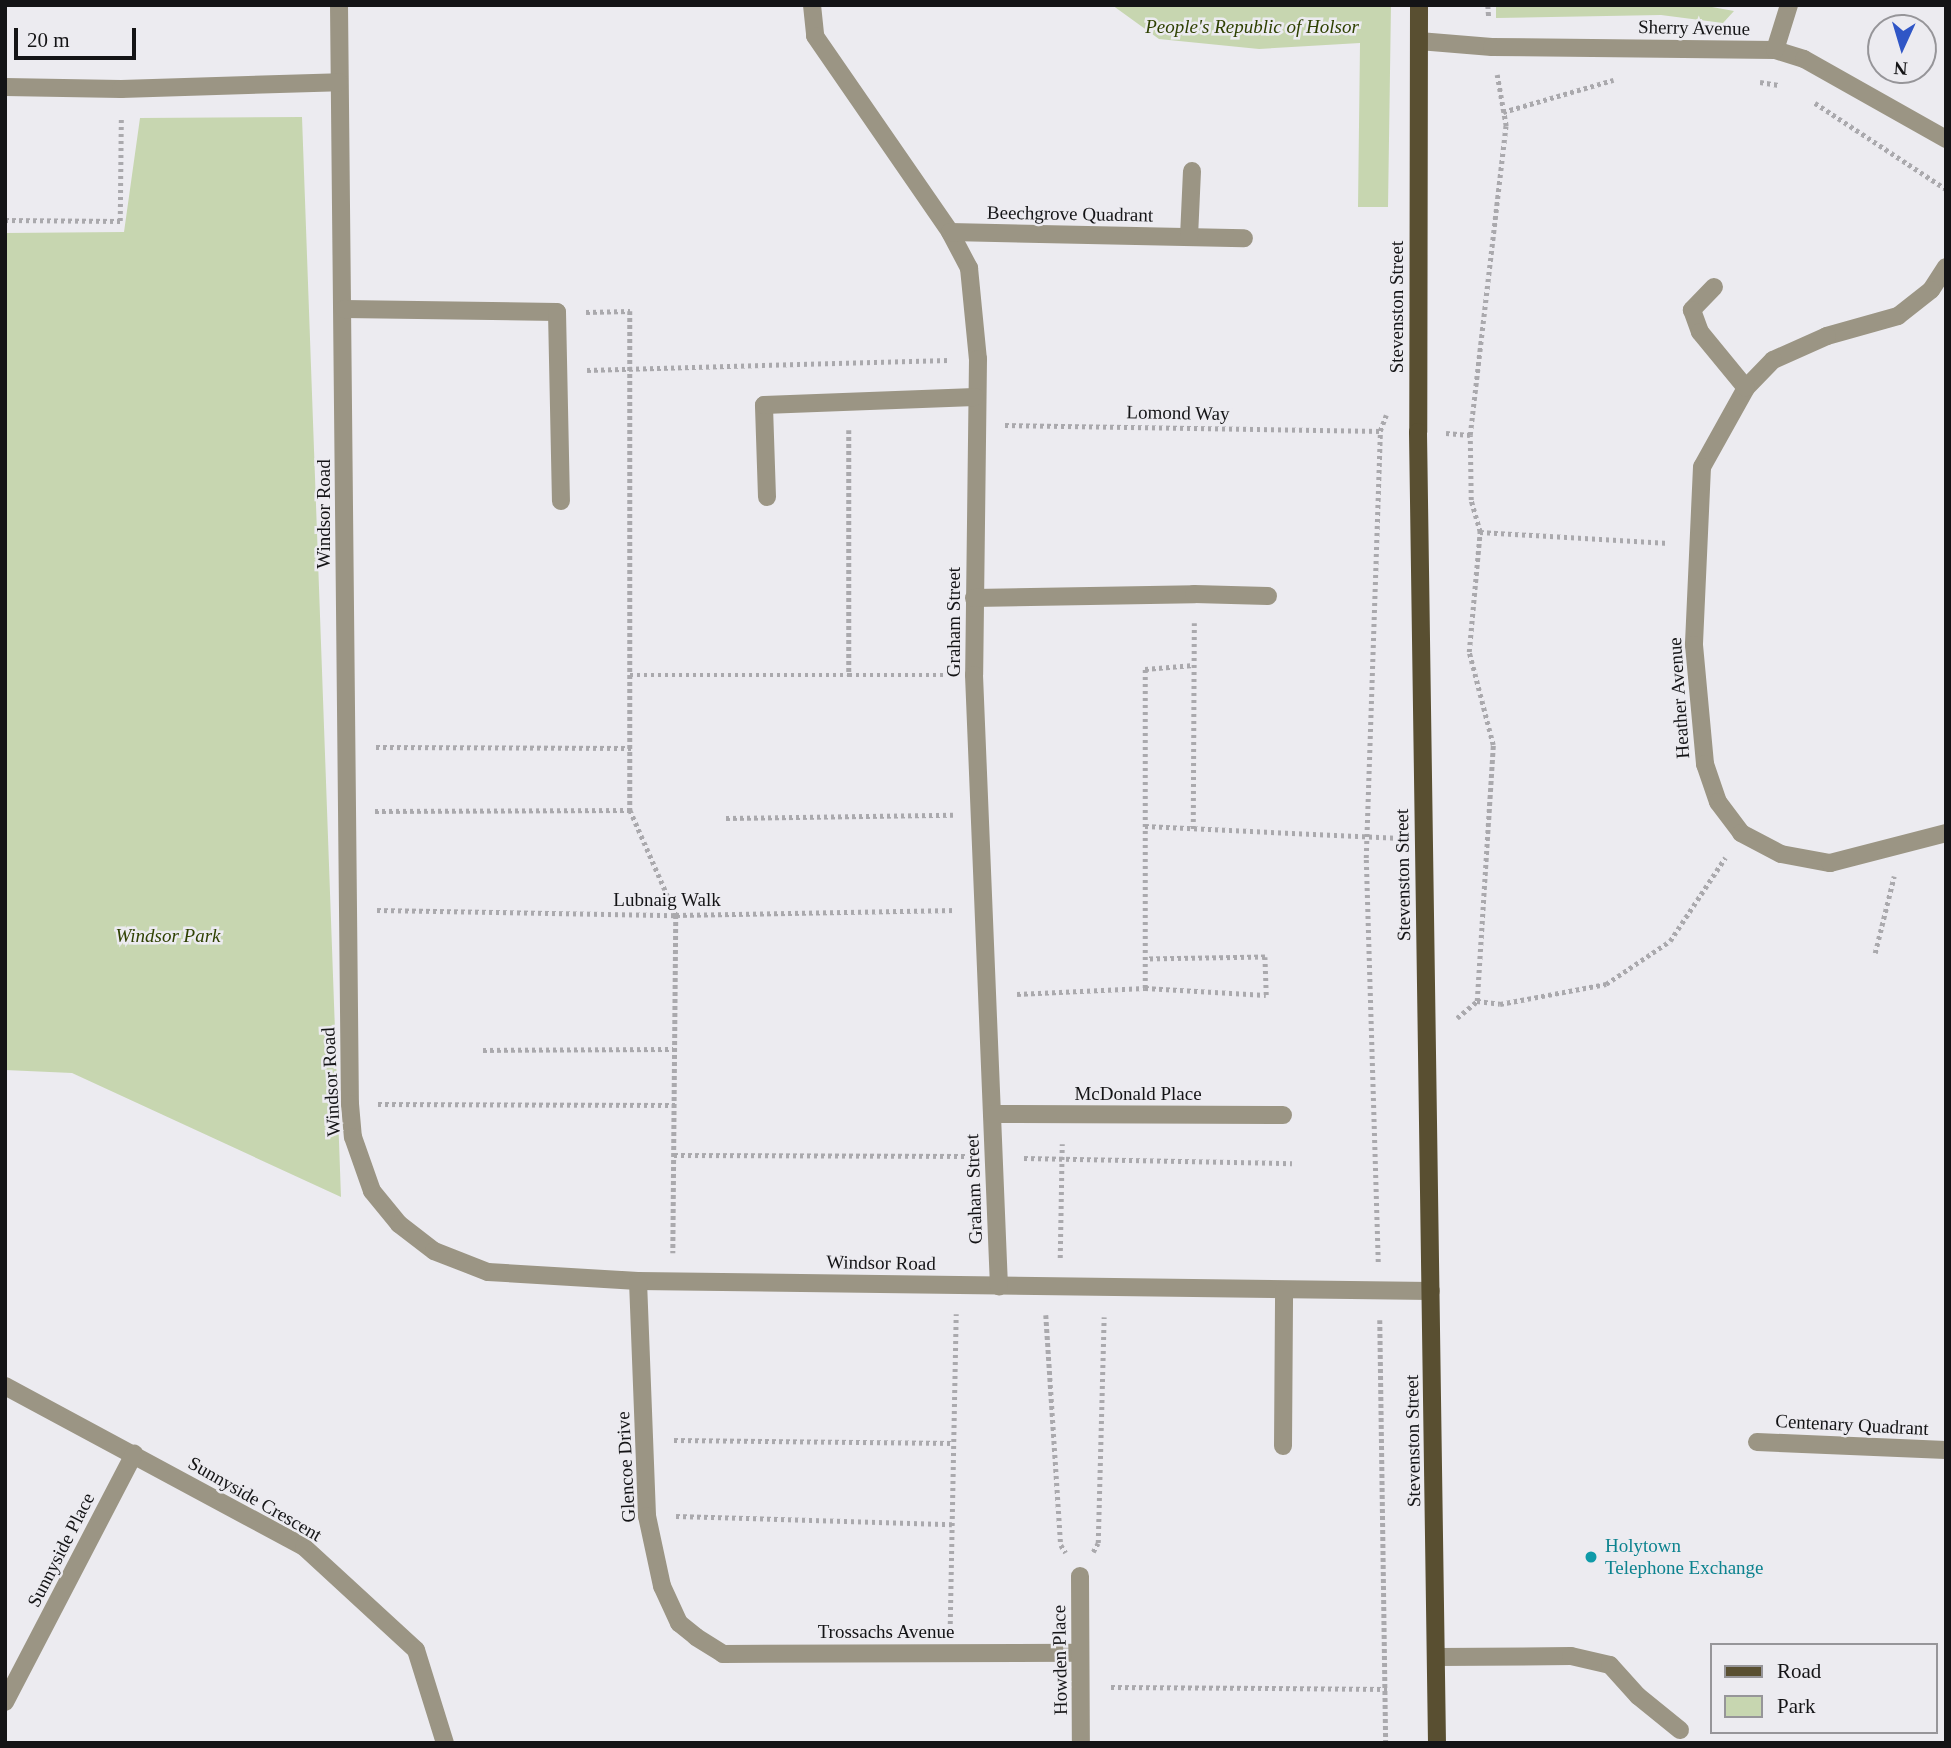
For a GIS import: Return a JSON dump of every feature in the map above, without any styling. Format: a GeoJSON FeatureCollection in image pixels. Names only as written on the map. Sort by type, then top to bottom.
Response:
{"type":"FeatureCollection","features":[{"type":"Feature","properties":{"kind":"main road","name":"Stevenston Street"},"geometry":{"type":"LineString","coordinates":[[1419,5],[1418,432],[1423,838],[1429,1041],[1437,1743]]}},
{"type":"Feature","properties":{"kind":"street","name":"Windsor Road"},"geometry":{"type":"LineString","coordinates":[[340,5],[350,1104],[353,1137],[372,1191],[399,1224],[434,1251],[488,1272],[638,1281],[1432,1292]]}},
{"type":"Feature","properties":{"kind":"street","name":"Graham Street"},"geometry":{"type":"LineString","coordinates":[[812,5],[815,36],[950,232],[969,268],[978,359],[975,397],[974,675],[982,815],[999,1286]]}},
{"type":"Feature","properties":{"kind":"street"},"geometry":{"type":"LineString","coordinates":[[1775,50],[1789,5]]}},
{"type":"Feature","properties":{"kind":"street","name":"Sherry Avenue"},"geometry":{"type":"LineString","coordinates":[[1419,41],[1492,47],[1775,50],[1804,59],[1946,139]]}},
{"type":"Feature","properties":{"kind":"street"},"geometry":{"type":"LineString","coordinates":[[5,87],[121,89],[339,82]]}},
{"type":"Feature","properties":{"kind":"street"},"geometry":{"type":"LineString","coordinates":[[1189,237],[1192,171]]}},
{"type":"Feature","properties":{"kind":"street","name":"Beechgrove Quadrant"},"geometry":{"type":"LineString","coordinates":[[950,232],[1244,238]]}},
{"type":"Feature","properties":{"kind":"street","name":"Heather Avenue"},"geometry":{"type":"LineString","coordinates":[[1946,267],[1931,290],[1898,316],[1827,336],[1773,360],[1746,388],[1703,467],[1694,645],[1705,764],[1718,802],[1741,834],[1781,854],[1830,863],[1946,833]]}},
{"type":"Feature","properties":{"kind":"street"},"geometry":{"type":"LineString","coordinates":[[1714,286],[1692,310],[1700,332],[1746,388]]}},
{"type":"Feature","properties":{"kind":"street"},"geometry":{"type":"LineString","coordinates":[[344,309],[557,312],[561,501]]}},
{"type":"Feature","properties":{"kind":"street"},"geometry":{"type":"LineString","coordinates":[[767,496],[764,405],[975,397]]}},
{"type":"Feature","properties":{"kind":"street"},"geometry":{"type":"LineString","coordinates":[[974,598],[1194,594],[1268,596]]}},
{"type":"Feature","properties":{"kind":"street","name":"McDonald Place"},"geometry":{"type":"LineString","coordinates":[[992,1114],[1283,1115]]}},
{"type":"Feature","properties":{"kind":"street","name":"Glencoe Drive"},"geometry":{"type":"LineString","coordinates":[[638,1281],[647,1516],[662,1586],[679,1623],[696,1637]]}},
{"type":"Feature","properties":{"kind":"street"},"geometry":{"type":"LineString","coordinates":[[1283,1446],[1284,1290]]}},
{"type":"Feature","properties":{"kind":"street","name":"Sunnyside Crescent"},"geometry":{"type":"LineString","coordinates":[[5,1386],[304,1547],[416,1650],[445,1743]]}},
{"type":"Feature","properties":{"kind":"street","name":"Centenary Quadrant"},"geometry":{"type":"LineString","coordinates":[[1757,1442],[1946,1450]]}},
{"type":"Feature","properties":{"kind":"street","name":"Sunnyside Place"},"geometry":{"type":"LineString","coordinates":[[5,1702],[134,1454]]}},
{"type":"Feature","properties":{"kind":"street","name":"Howden Place"},"geometry":{"type":"LineString","coordinates":[[1080,1576],[1083,1687],[1081,1743]]}},
{"type":"Feature","properties":{"kind":"street","name":"Trossachs Avenue"},"geometry":{"type":"LineString","coordinates":[[696,1637],[723,1654],[1080,1653]]}},
{"type":"Feature","properties":{"kind":"street"},"geometry":{"type":"LineString","coordinates":[[1437,1657],[1571,1656],[1609,1665],[1638,1696],[1680,1730]]}},
{"type":"Feature","properties":{"kind":"path"},"geometry":{"type":"LineString","coordinates":[[1429,1041],[1477,1001],[1493,745],[1469,652],[1480,532],[1471,500],[1470,435],[1506,126],[1492,47],[1488,5]]}},
{"type":"Feature","properties":{"kind":"path"},"geometry":{"type":"LineString","coordinates":[[1503,112],[1620,78]]}},
{"type":"Feature","properties":{"kind":"path"},"geometry":{"type":"LineString","coordinates":[[1754,81],[1792,88]]}},
{"type":"Feature","properties":{"kind":"path"},"geometry":{"type":"LineString","coordinates":[[5,220],[120,221],[121,89]]}},
{"type":"Feature","properties":{"kind":"path"},"geometry":{"type":"LineString","coordinates":[[1814,102],[1946,188]]}},
{"type":"Feature","properties":{"kind":"path"},"geometry":{"type":"LineString","coordinates":[[557,312],[630,312],[630,810],[676,915],[673,1281]]}},
{"type":"Feature","properties":{"kind":"path"},"geometry":{"type":"LineString","coordinates":[[559,371],[978,359]]}},
{"type":"Feature","properties":{"kind":"path"},"geometry":{"type":"LineString","coordinates":[[849,402],[849,675]]}},
{"type":"Feature","properties":{"kind":"path","name":"Lomond Way"},"geometry":{"type":"LineString","coordinates":[[975,424],[1380,430],[1367,838]]}},
{"type":"Feature","properties":{"kind":"path"},"geometry":{"type":"LineString","coordinates":[[1480,532],[1654,544],[1698,542]]}},
{"type":"Feature","properties":{"kind":"path"},"geometry":{"type":"LineString","coordinates":[[1193,829],[1194,594]]}},
{"type":"Feature","properties":{"kind":"path"},"geometry":{"type":"LineString","coordinates":[[1145,988],[1145,669],[1194,665]]}},
{"type":"Feature","properties":{"kind":"path"},"geometry":{"type":"LineString","coordinates":[[630,676],[974,675]]}},
{"type":"Feature","properties":{"kind":"path"},"geometry":{"type":"LineString","coordinates":[[345,747],[631,748]]}},
{"type":"Feature","properties":{"kind":"path"},"geometry":{"type":"LineString","coordinates":[[346,811],[630,810]]}},
{"type":"Feature","properties":{"kind":"path"},"geometry":{"type":"LineString","coordinates":[[726,818],[982,815]]}},
{"type":"Feature","properties":{"kind":"path"},"geometry":{"type":"LineString","coordinates":[[1145,827],[1367,838],[1423,838]]}},
{"type":"Feature","properties":{"kind":"path"},"geometry":{"type":"LineString","coordinates":[[1477,1001],[1500,1004],[1606,984],[1670,942],[1741,834]]}},
{"type":"Feature","properties":{"kind":"path"},"geometry":{"type":"LineString","coordinates":[[1367,838],[1379,1291],[1386,1743]]}},
{"type":"Feature","properties":{"kind":"path"},"geometry":{"type":"LineString","coordinates":[[1875,953],[1900,847]]}},
{"type":"Feature","properties":{"kind":"path","name":"Lubnaig Walk"},"geometry":{"type":"LineString","coordinates":[[348,909],[676,915],[985,910]]}},
{"type":"Feature","properties":{"kind":"path"},"geometry":{"type":"LineString","coordinates":[[988,996],[1145,988],[1266,995],[1265,957],[1146,959]]}},
{"type":"Feature","properties":{"kind":"path"},"geometry":{"type":"LineString","coordinates":[[483,1050],[673,1049]]}},
{"type":"Feature","properties":{"kind":"path"},"geometry":{"type":"LineString","coordinates":[[350,1104],[674,1105]]}},
{"type":"Feature","properties":{"kind":"path"},"geometry":{"type":"LineString","coordinates":[[1063,1115],[1052,1286],[1061,1545],[1080,1576],[1098,1543],[1104,1287]]}},
{"type":"Feature","properties":{"kind":"path"},"geometry":{"type":"LineString","coordinates":[[949,1653],[957,1286]]}},
{"type":"Feature","properties":{"kind":"path"},"geometry":{"type":"LineString","coordinates":[[645,1439],[954,1443]]}},
{"type":"Feature","properties":{"kind":"path"},"geometry":{"type":"LineString","coordinates":[[647,1516],[952,1524]]}},
{"type":"Feature","properties":{"kind":"path"},"geometry":{"type":"LineString","coordinates":[[1083,1687],[1387,1689]]}},
{"type":"Feature","properties":{"kind":"green space","name":"People's Republic of Holsor"},"geometry":{"type":"Polygon","coordinates":[[[1112,5],[1391,5],[1388,207],[1358,207],[1360,43],[1259,49],[1159,39],[1112,5]]]}},
{"type":"Feature","properties":{"kind":"green space"},"geometry":{"type":"Polygon","coordinates":[[[1496,5],[1701,5],[1734,11],[1723,23],[1661,15],[1496,18],[1496,5]]]}},
{"type":"Feature","properties":{"kind":"green space","name":"Windsor Park"},"geometry":{"type":"Polygon","coordinates":[[[302,117],[341,1197],[72,1073],[5,1070],[5,233],[124,232],[140,118],[302,117]]]}},
{"type":"Feature","properties":{"kind":"place","name":"Holytown Telephone Exchange"},"geometry":{"type":"Point","coordinates":[1591,1557]}}]}
